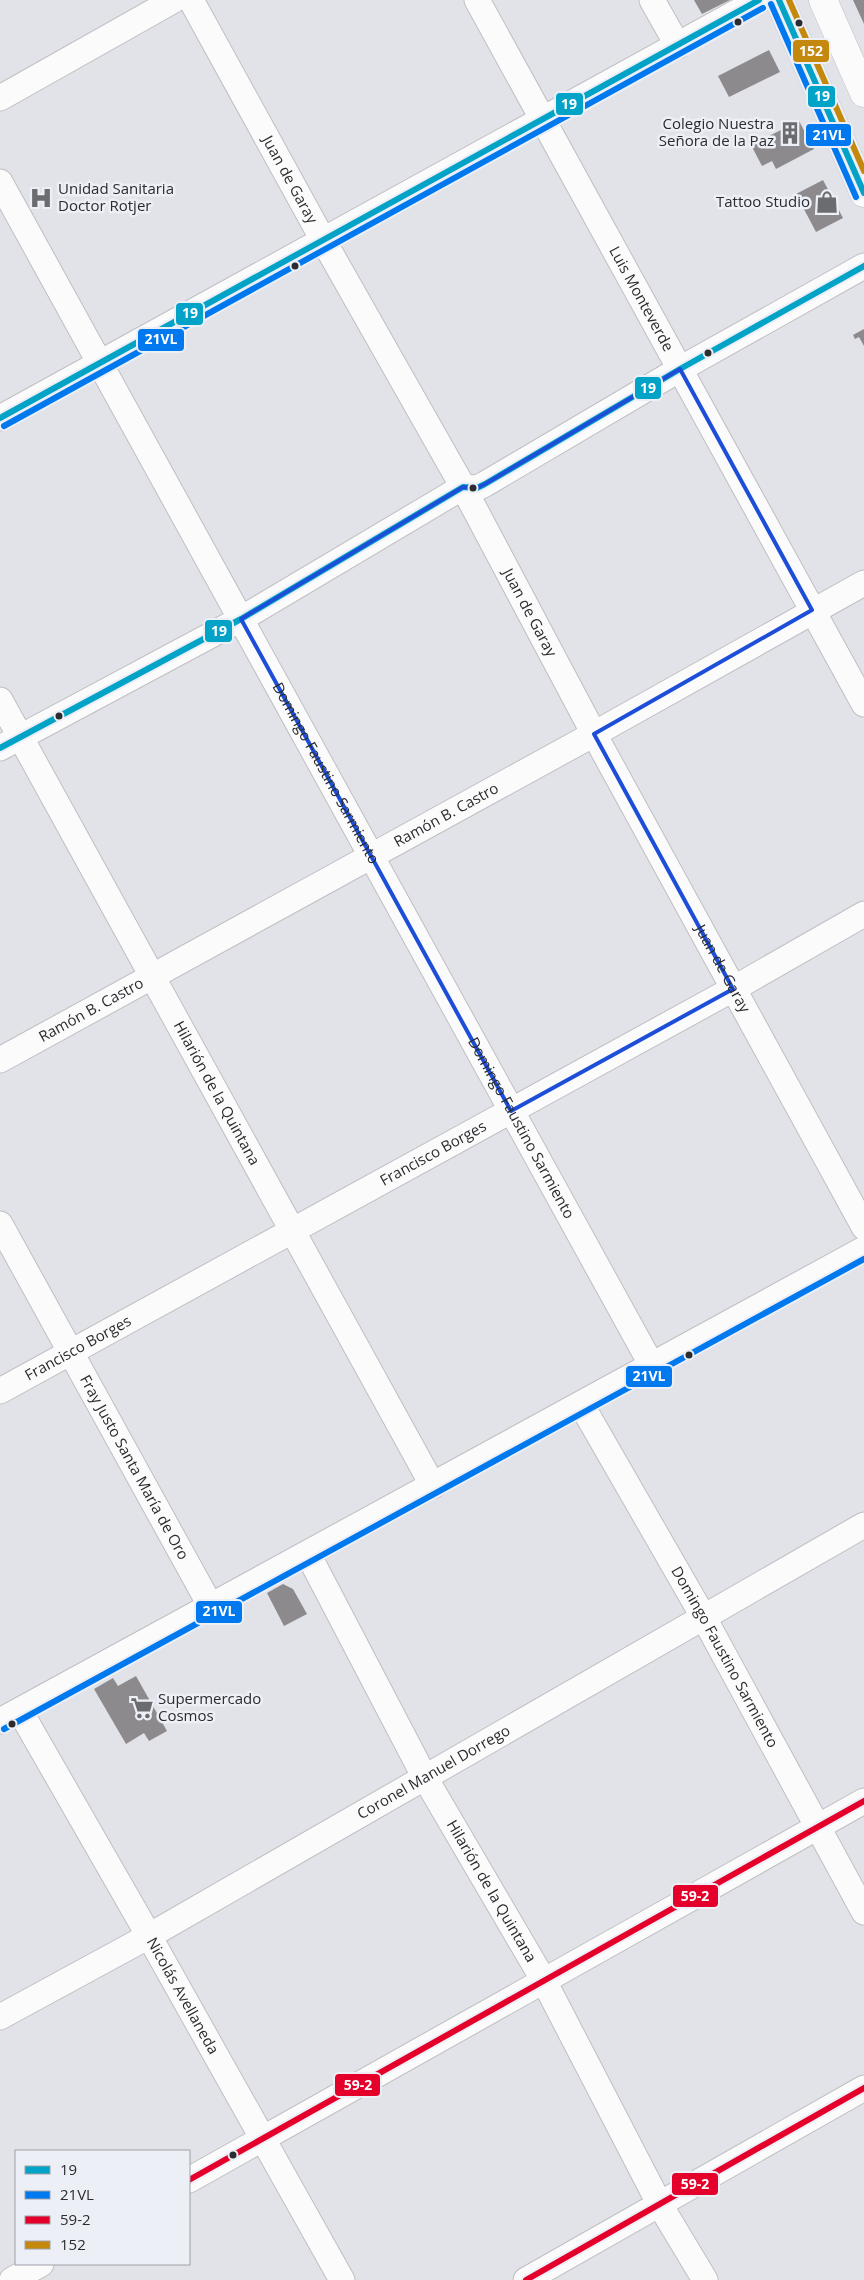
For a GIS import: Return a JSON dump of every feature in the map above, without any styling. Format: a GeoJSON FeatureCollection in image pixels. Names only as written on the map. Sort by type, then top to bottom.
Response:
{"type":"FeatureCollection","features":[{"type":"Feature","properties":{"kind":"main road"},"geometry":{"type":"LineString","coordinates":[[779,0],[864,193]]}},
{"type":"Feature","properties":{"kind":"main road"},"geometry":{"type":"LineString","coordinates":[[823,0],[864,93]]}},
{"type":"Feature","properties":{"kind":"street"},"geometry":{"type":"LineString","coordinates":[[0,98],[174,0]]}},
{"type":"Feature","properties":{"kind":"street","name":"Juan de Garay"},"geometry":{"type":"LineString","coordinates":[[191,0],[323,240],[463,487],[594,734],[864,1227]]}},
{"type":"Feature","properties":{"kind":"street","name":"Luis Monteverde"},"geometry":{"type":"LineString","coordinates":[[477,0],[864,704]]}},
{"type":"Feature","properties":{"kind":"street"},"geometry":{"type":"LineString","coordinates":[[652,0],[678,46]]}},
{"type":"Feature","properties":{"kind":"street"},"geometry":{"type":"LineString","coordinates":[[0,418],[759,0]]}},
{"type":"Feature","properties":{"kind":"street","name":"Domingo Faustino Sarmiento"},"geometry":{"type":"LineString","coordinates":[[0,182],[651,1364]]}},
{"type":"Feature","properties":{"kind":"street"},"geometry":{"type":"LineString","coordinates":[[10,742],[240,619],[463,487],[477,488],[485,484],[680,369],[864,266]]}},
{"type":"Feature","properties":{"kind":"street","name":"Ramón B. Castro"},"geometry":{"type":"LineString","coordinates":[[0,1060],[594,734],[864,582]]}},
{"type":"Feature","properties":{"kind":"street","name":"Hilarión de la Quintana"},"geometry":{"type":"LineString","coordinates":[[0,700],[10,742],[152,976],[433,1486]]}},
{"type":"Feature","properties":{"kind":"street","name":"Francisco Borges"},"geometry":{"type":"LineString","coordinates":[[0,1391],[733,989],[864,914]]}},
{"type":"Feature","properties":{"kind":"street","name":"Fray Justo Santa María de Oro"},"geometry":{"type":"LineString","coordinates":[[0,1224],[210,1605]]}},
{"type":"Feature","properties":{"kind":"street"},"geometry":{"type":"LineString","coordinates":[[10,1716],[210,1605],[433,1486],[651,1364],[864,1250]]}},
{"type":"Feature","properties":{"kind":"street","name":"Domingo Faustino Sarmiento"},"geometry":{"type":"LineString","coordinates":[[581,1404],[704,1618],[864,1912]]}},
{"type":"Feature","properties":{"kind":"street","name":"Coronel Manuel Dorrego"},"geometry":{"type":"LineString","coordinates":[[0,2017],[149,1936],[424,1776],[704,1618],[864,1525]]}},
{"type":"Feature","properties":{"kind":"street","name":"Hilarión de la Quintana"},"geometry":{"type":"LineString","coordinates":[[308,1554],[424,1776],[544,1981],[660,2205],[705,2280]]}},
{"type":"Feature","properties":{"kind":"street","name":"Nicolás Avellaneda"},"geometry":{"type":"LineString","coordinates":[[10,1716],[149,1936],[342,2280]]}},
{"type":"Feature","properties":{"kind":"street"},"geometry":{"type":"LineString","coordinates":[[190,2179],[864,1801]]}},
{"type":"Feature","properties":{"kind":"street"},"geometry":{"type":"LineString","coordinates":[[526,2280],[864,2088]]}},
{"type":"Feature","properties":{"kind":"street"},"geometry":{"type":"LineString","coordinates":[[12,2280],[39,2265]]}},
{"type":"Feature","properties":{"kind":"highlighted area"},"geometry":{"type":"Polygon","coordinates":[[[680,369],[812,610],[594,734],[733,989],[511,1111],[241,619],[463,487],[477,488],[485,484],[680,369]]]}},
{"type":"Feature","properties":{"kind":"building"},"geometry":{"type":"Polygon","coordinates":[[[694,0],[730,0],[702,14],[694,0]]]}},
{"type":"Feature","properties":{"kind":"building"},"geometry":{"type":"Polygon","coordinates":[[[853,0],[864,0],[864,24],[853,0]]]}},
{"type":"Feature","properties":{"kind":"building"},"geometry":{"type":"Polygon","coordinates":[[[769,50],[780,72],[729,97],[718,76],[769,50]]]}},
{"type":"Feature","properties":{"kind":"building","name":"Colegio Nuestra Señora de la Paz"},"geometry":{"type":"Polygon","coordinates":[[[799,121],[814,149],[776,169],[772,161],[762,166],[751,145],[799,121]]]}},
{"type":"Feature","properties":{"kind":"building"},"geometry":{"type":"Polygon","coordinates":[[[823,180],[843,218],[816,232],[796,194],[823,180]]]}},
{"type":"Feature","properties":{"kind":"building"},"geometry":{"type":"Polygon","coordinates":[[[864,329],[864,346],[859,337],[855,339],[853,335],[864,329]]]}},
{"type":"Feature","properties":{"kind":"building"},"geometry":{"type":"Polygon","coordinates":[[[283,1584],[293,1589],[307,1614],[284,1626],[267,1593],[283,1584]]]}},
{"type":"Feature","properties":{"kind":"building"},"geometry":{"type":"Polygon","coordinates":[[[136,1676],[167,1731],[149,1741],[144,1733],[126,1744],[94,1689],[113,1678],[118,1686],[136,1676]]]}},
{"type":"Feature","properties":{"kind":"transit line","name":"19"},"geometry":{"type":"LineString","coordinates":[[0,418],[759,0]]}},
{"type":"Feature","properties":{"kind":"transit line","name":"19"},"geometry":{"type":"LineString","coordinates":[[779,0],[864,193]]}},
{"type":"Feature","properties":{"kind":"transit line","name":"152"},"geometry":{"type":"LineString","coordinates":[[789,0],[864,171]]}},
{"type":"Feature","properties":{"kind":"transit line","name":"21VL"},"geometry":{"type":"LineString","coordinates":[[771,4],[856,197]]}},
{"type":"Feature","properties":{"kind":"transit line","name":"21VL"},"geometry":{"type":"LineString","coordinates":[[4,426],[763,8]]}},
{"type":"Feature","properties":{"kind":"transit line","name":"19"},"geometry":{"type":"LineString","coordinates":[[0,748],[241,619],[463,487],[477,488],[485,484],[680,369],[864,266]]}},
{"type":"Feature","properties":{"kind":"transit line","name":"21VL"},"geometry":{"type":"LineString","coordinates":[[4,1729],[864,1259]]}},
{"type":"Feature","properties":{"kind":"transit line","name":"59-2"},"geometry":{"type":"LineString","coordinates":[[190,2179],[864,1801]]}},
{"type":"Feature","properties":{"kind":"transit line","name":"59-2"},"geometry":{"type":"LineString","coordinates":[[526,2280],[864,2088]]}},
{"type":"Feature","properties":{"kind":"place","name":"Colegio Nuestra Señora de la Paz"},"geometry":{"type":"Point","coordinates":[790,133]}},
{"type":"Feature","properties":{"kind":"place","name":"Unidad Sanitaria Doctor Rotjer"},"geometry":{"type":"Point","coordinates":[41,198]}},
{"type":"Feature","properties":{"kind":"place","name":"Tattoo Studio"},"geometry":{"type":"Point","coordinates":[827,202]}},
{"type":"Feature","properties":{"kind":"place","name":"Supermercado Cosmos"},"geometry":{"type":"Point","coordinates":[142,1708]}}]}
